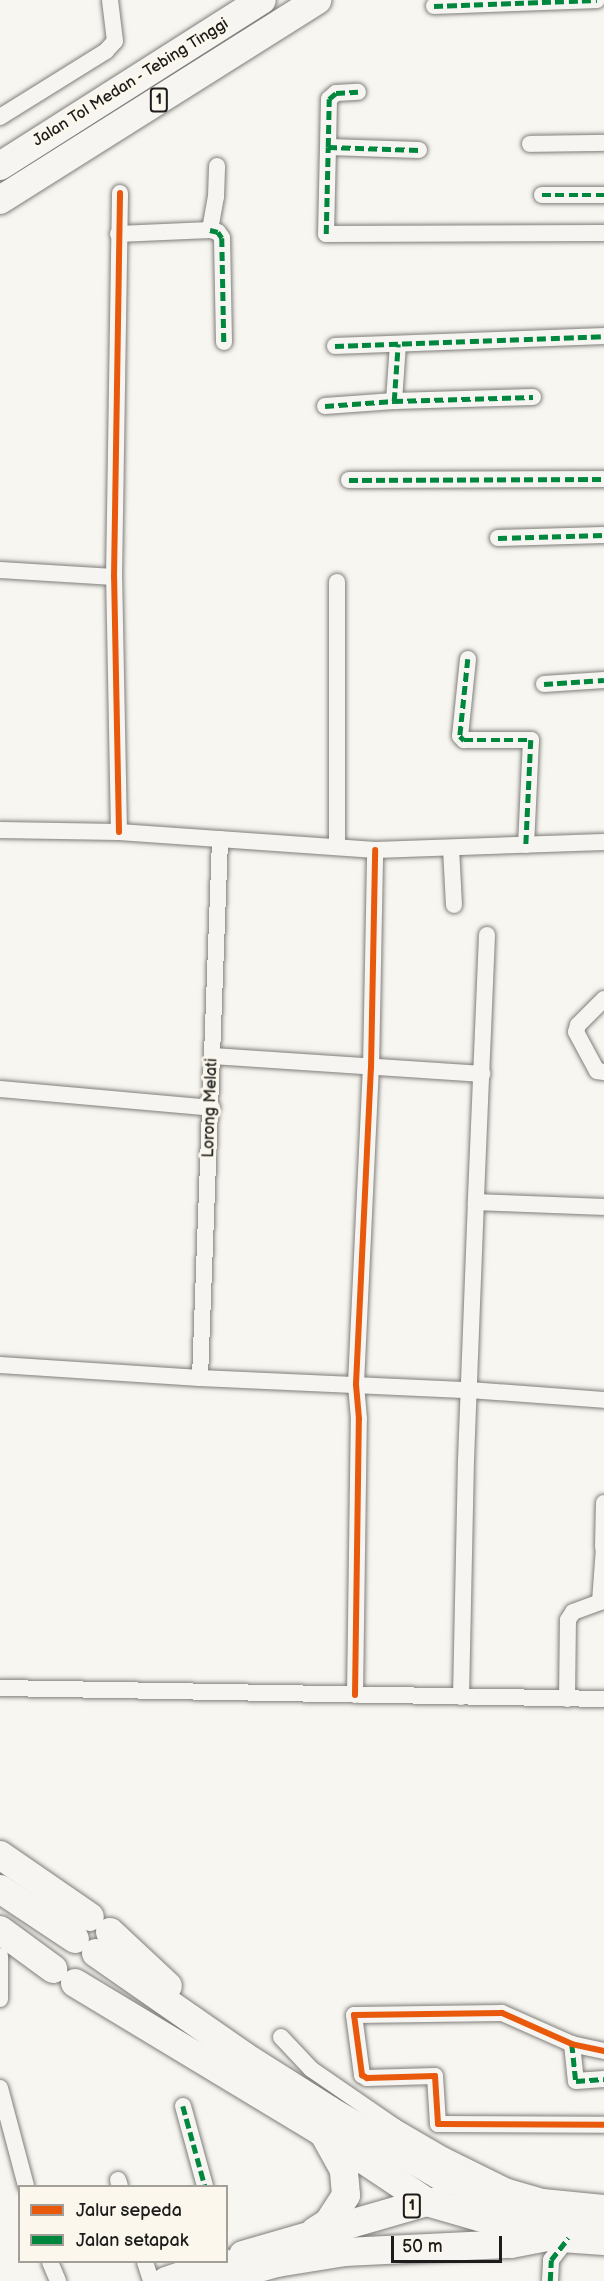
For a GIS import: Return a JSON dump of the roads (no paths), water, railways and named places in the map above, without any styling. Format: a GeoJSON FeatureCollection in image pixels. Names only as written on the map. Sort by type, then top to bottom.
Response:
{"type":"FeatureCollection","features":[{"type":"Feature","properties":{"kind":"highway","name":"Jalan Tol Medan - Tebing Tinggi"},"geometry":{"type":"LineString","coordinates":[[0,166],[262,0]]}},
{"type":"Feature","properties":{"kind":"highway","name":"Jalan Tol Medan - Tebing Tinggi"},"geometry":{"type":"LineString","coordinates":[[0,200],[317,0]]}},
{"type":"Feature","properties":{"kind":"highway"},"geometry":{"type":"LineString","coordinates":[[0,1856],[93,1935],[244,2056],[439,2175],[518,2206]]}},
{"type":"Feature","properties":{"kind":"highway"},"geometry":{"type":"LineString","coordinates":[[0,1889],[93,1935]]}},
{"type":"Feature","properties":{"kind":"highway"},"geometry":{"type":"LineString","coordinates":[[0,1930],[64,1976],[322,2132],[427,2202],[558,2238]]}},
{"type":"Feature","properties":{"kind":"highway"},"geometry":{"type":"LineString","coordinates":[[311,2234],[328,2223],[346,2195],[344,2170],[322,2132]]}},
{"type":"Feature","properties":{"kind":"highway","name":"1"},"geometry":{"type":"LineString","coordinates":[[277,2263],[311,2234],[427,2202],[518,2206],[604,2220]]}},
{"type":"Feature","properties":{"kind":"highway","name":"1"},"geometry":{"type":"LineString","coordinates":[[166,2281],[224,2268],[277,2263],[345,2252],[511,2244],[558,2238],[604,2241]]}},
{"type":"Feature","properties":{"kind":"street"},"geometry":{"type":"LineString","coordinates":[[0,117],[106,51],[115,41],[110,0]]}},
{"type":"Feature","properties":{"kind":"street"},"geometry":{"type":"LineString","coordinates":[[434,6],[597,0]]}},
{"type":"Feature","properties":{"kind":"street"},"geometry":{"type":"LineString","coordinates":[[358,92],[336,93],[329,99],[326,234],[604,233]]}},
{"type":"Feature","properties":{"kind":"street"},"geometry":{"type":"LineString","coordinates":[[530,144],[604,143]]}},
{"type":"Feature","properties":{"kind":"street"},"geometry":{"type":"LineString","coordinates":[[328,147],[419,150]]}},
{"type":"Feature","properties":{"kind":"street"},"geometry":{"type":"LineString","coordinates":[[210,230],[216,196],[217,165]]}},
{"type":"Feature","properties":{"kind":"street"},"geometry":{"type":"LineString","coordinates":[[119,832],[114,577],[120,193]]}},
{"type":"Feature","properties":{"kind":"street"},"geometry":{"type":"LineString","coordinates":[[542,195],[604,195]]}},
{"type":"Feature","properties":{"kind":"street"},"geometry":{"type":"LineString","coordinates":[[118,234],[210,230],[218,232],[222,238],[224,342]]}},
{"type":"Feature","properties":{"kind":"street"},"geometry":{"type":"LineString","coordinates":[[335,346],[604,336]]}},
{"type":"Feature","properties":{"kind":"street"},"geometry":{"type":"LineString","coordinates":[[394,401],[398,344]]}},
{"type":"Feature","properties":{"kind":"street"},"geometry":{"type":"LineString","coordinates":[[326,406],[394,401],[533,397]]}},
{"type":"Feature","properties":{"kind":"street"},"geometry":{"type":"LineString","coordinates":[[349,480],[426,482],[604,479]]}},
{"type":"Feature","properties":{"kind":"street"},"geometry":{"type":"LineString","coordinates":[[498,538],[604,534]]}},
{"type":"Feature","properties":{"kind":"street"},"geometry":{"type":"LineString","coordinates":[[0,570],[114,577]]}},
{"type":"Feature","properties":{"kind":"street"},"geometry":{"type":"LineString","coordinates":[[337,582],[337,846]]}},
{"type":"Feature","properties":{"kind":"street"},"geometry":{"type":"LineString","coordinates":[[468,659],[460,736],[464,740],[525,738],[531,740],[526,845]]}},
{"type":"Feature","properties":{"kind":"street"},"geometry":{"type":"LineString","coordinates":[[544,684],[604,680]]}},
{"type":"Feature","properties":{"kind":"street"},"geometry":{"type":"LineString","coordinates":[[0,830],[119,832],[375,850],[604,842]]}},
{"type":"Feature","properties":{"kind":"street","name":"Lorong Melati"},"geometry":{"type":"LineString","coordinates":[[200,1378],[212,1108],[212,995],[220,839]]}},
{"type":"Feature","properties":{"kind":"street"},"geometry":{"type":"LineString","coordinates":[[451,848],[454,905]]}},
{"type":"Feature","properties":{"kind":"street"},"geometry":{"type":"LineString","coordinates":[[356,1695],[358,1430],[356,1384],[371,1068],[375,850]]}},
{"type":"Feature","properties":{"kind":"street"},"geometry":{"type":"LineString","coordinates":[[461,1697],[469,1390],[487,936]]}},
{"type":"Feature","properties":{"kind":"street"},"geometry":{"type":"LineString","coordinates":[[604,999],[578,1025],[576,1032],[597,1071],[604,1072]]}},
{"type":"Feature","properties":{"kind":"street"},"geometry":{"type":"LineString","coordinates":[[213,1056],[482,1074]]}},
{"type":"Feature","properties":{"kind":"street"},"geometry":{"type":"LineString","coordinates":[[0,1089],[212,1108]]}},
{"type":"Feature","properties":{"kind":"street"},"geometry":{"type":"LineString","coordinates":[[476,1202],[604,1208]]}},
{"type":"Feature","properties":{"kind":"street"},"geometry":{"type":"LineString","coordinates":[[0,1365],[200,1378],[469,1390],[604,1400]]}},
{"type":"Feature","properties":{"kind":"street"},"geometry":{"type":"LineString","coordinates":[[567,1698],[568,1620],[573,1612],[600,1602],[604,1503]]}},
{"type":"Feature","properties":{"kind":"street"},"geometry":{"type":"LineString","coordinates":[[0,1688],[604,1699]]}},
{"type":"Feature","properties":{"kind":"street"},"geometry":{"type":"LineString","coordinates":[[0,1956],[0,1999]]}},
{"type":"Feature","properties":{"kind":"street"},"geometry":{"type":"LineString","coordinates":[[604,2052],[572,2044],[502,2013],[354,2015],[362,2075],[367,2078],[435,2076],[438,2124],[604,2125]]}},
{"type":"Feature","properties":{"kind":"street"},"geometry":{"type":"LineString","coordinates":[[281,2037],[311,2068],[395,2127],[445,2156],[517,2189],[543,2197],[604,2203]]}},
{"type":"Feature","properties":{"kind":"street"},"geometry":{"type":"LineString","coordinates":[[572,2044],[576,2082],[604,2079]]}},
{"type":"Feature","properties":{"kind":"street"},"geometry":{"type":"LineString","coordinates":[[0,2088],[25,2185]]}},
{"type":"Feature","properties":{"kind":"street"},"geometry":{"type":"LineString","coordinates":[[183,2106],[204,2185]]}},
{"type":"Feature","properties":{"kind":"street"},"geometry":{"type":"LineString","coordinates":[[550,2281],[551,2260],[558,2238]]}},
{"type":"Feature","properties":{"kind":"street"},"geometry":{"type":"LineString","coordinates":[[50,2263],[58,2281]]}},
{"type":"Feature","properties":{"kind":"street"},"geometry":{"type":"LineString","coordinates":[[145,2263],[151,2281]]}}]}
